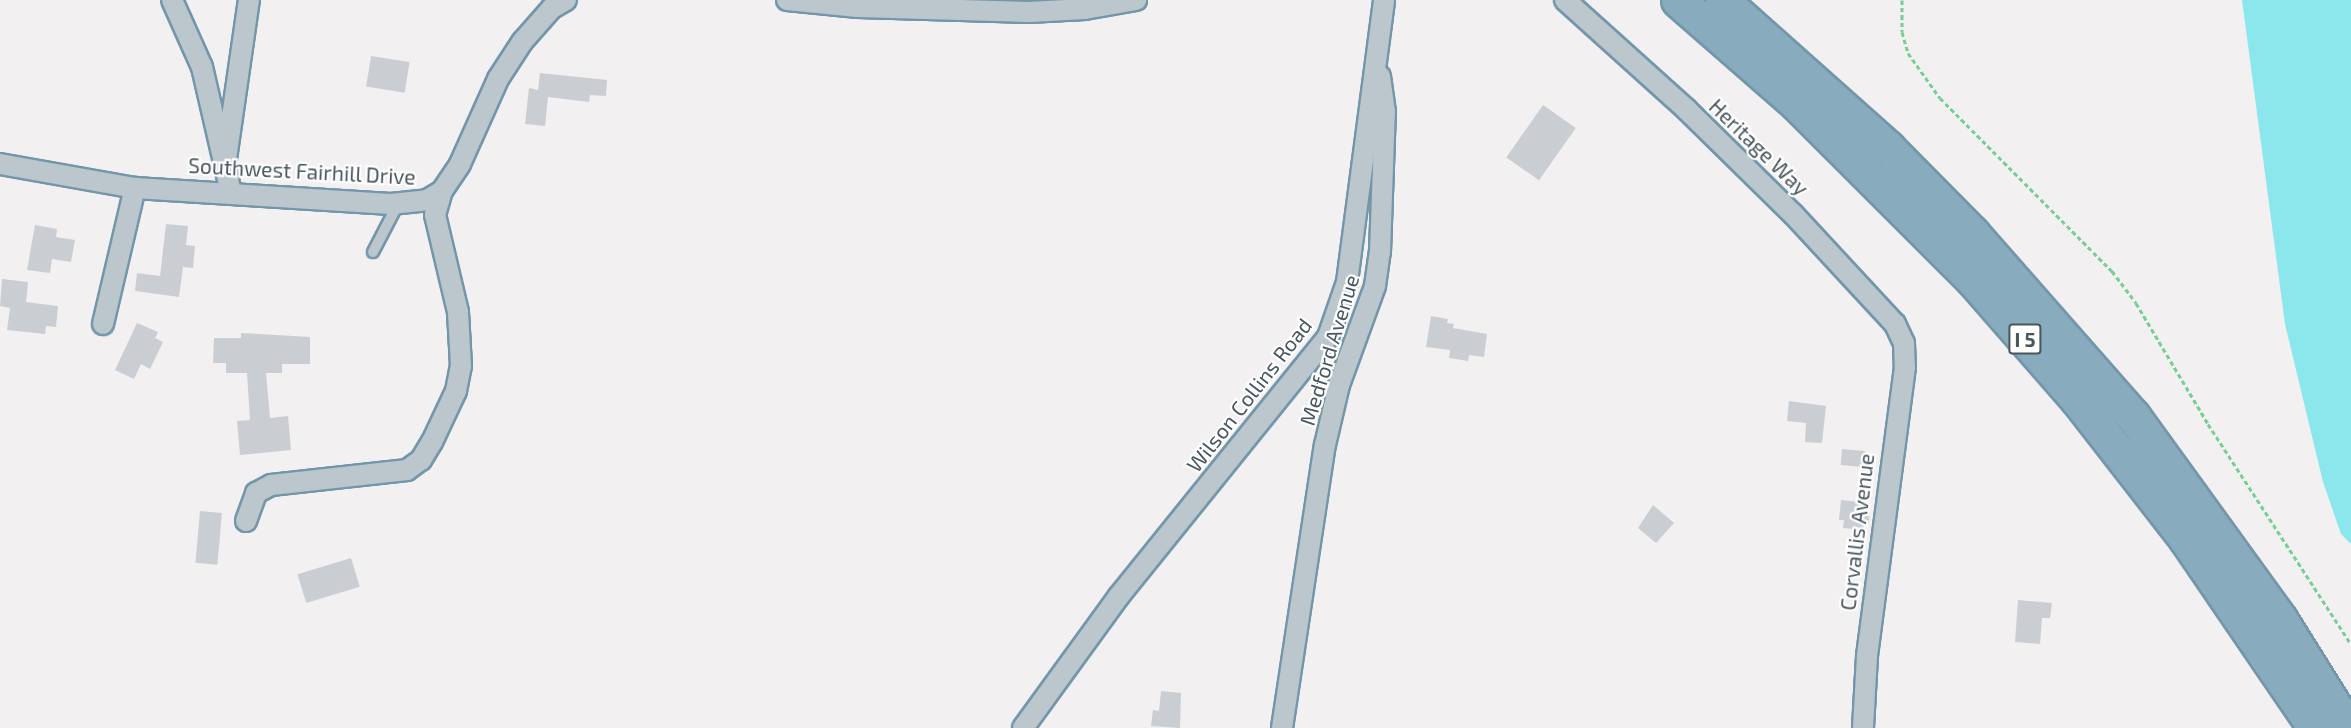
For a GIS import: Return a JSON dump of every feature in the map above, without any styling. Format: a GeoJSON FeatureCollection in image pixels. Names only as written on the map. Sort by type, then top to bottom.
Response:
{"type":"FeatureCollection","features":[{"type":"Feature","properties":{"kind":"highway","name":"I 5"},"geometry":{"type":"LineString","coordinates":[[1678,0],[1804,111],[1974,281],[2077,399],[2186,539],[2315,728]]}},
{"type":"Feature","properties":{"kind":"highway","name":"I 5"},"geometry":{"type":"LineString","coordinates":[[1722,0],[1888,148],[1972,233],[2133,416],[2280,619],[2348,728]]}},
{"type":"Feature","properties":{"kind":"street"},"geometry":{"type":"LineString","coordinates":[[172,0],[202,67],[231,193]]}},
{"type":"Feature","properties":{"kind":"street"},"geometry":{"type":"LineString","coordinates":[[225,167],[249,0]]}},
{"type":"Feature","properties":{"kind":"street","name":"Southwest Fairhill Drive"},"geometry":{"type":"LineString","coordinates":[[0,164],[135,188],[398,204],[427,200],[442,192],[460,164],[506,65],[537,22],[566,0]]}},
{"type":"Feature","properties":{"kind":"street"},"geometry":{"type":"LineString","coordinates":[[788,0],[904,10],[1029,12],[1085,9],[1136,0]]}},
{"type":"Feature","properties":{"kind":"street","name":"Wilson Collins Road"},"geometry":{"type":"LineString","coordinates":[[1023,728],[1119,596],[1328,337],[1347,282],[1384,0]]}},
{"type":"Feature","properties":{"kind":"street","name":"Heritage Way"},"geometry":{"type":"LineString","coordinates":[[1565,0],[1701,123],[1794,214],[1895,324],[1904,343]]}},
{"type":"Feature","properties":{"kind":"street","name":"Medford Avenue"},"geometry":{"type":"LineString","coordinates":[[1282,728],[1325,445],[1342,376],[1375,286],[1380,252],[1385,112],[1376,56]]}},
{"type":"Feature","properties":{"kind":"street"},"geometry":{"type":"LineString","coordinates":[[103,324],[135,188]]}},
{"type":"Feature","properties":{"kind":"street"},"geometry":{"type":"LineString","coordinates":[[246,521],[256,493],[272,485],[407,471],[421,460],[432,442],[456,391],[461,366],[458,312],[435,215],[442,192]]}},
{"type":"Feature","properties":{"kind":"street","name":"Corvallis Avenue"},"geometry":{"type":"LineString","coordinates":[[1863,728],[1870,623],[1905,367],[1904,343]]}},
{"type":"Feature","properties":{"kind":"lane"},"geometry":{"type":"LineString","coordinates":[[373,252],[398,204]]}},
{"type":"Feature","properties":{"kind":"path"},"geometry":{"type":"LineString","coordinates":[[1902,0],[1902,32],[1908,53],[1940,98],[2112,271],[2136,303],[2208,424],[2351,644]]}},
{"type":"Feature","properties":{"kind":"water"},"geometry":{"type":"Polygon","coordinates":[[[2242,0],[2351,0],[2351,544],[2341,534],[2323,482],[2285,324],[2242,0]]]}},
{"type":"Feature","properties":{"kind":"building"},"geometry":{"type":"Polygon","coordinates":[[[371,56],[410,62],[405,93],[366,87],[371,56]]]}},
{"type":"Feature","properties":{"kind":"building"},"geometry":{"type":"Polygon","coordinates":[[[540,73],[607,80],[606,96],[590,95],[589,102],[548,97],[545,126],[525,124],[529,88],[538,90],[540,73]]]}},
{"type":"Feature","properties":{"kind":"building"},"geometry":{"type":"Polygon","coordinates":[[[1543,105],[1576,128],[1539,180],[1506,157],[1543,105]]]}},
{"type":"Feature","properties":{"kind":"building"},"geometry":{"type":"Polygon","coordinates":[[[166,224],[188,226],[186,245],[195,246],[193,268],[183,267],[179,297],[135,291],[137,273],[160,276],[166,224]]]}},
{"type":"Feature","properties":{"kind":"building"},"geometry":{"type":"Polygon","coordinates":[[[35,225],[57,229],[56,237],[75,240],[71,262],[52,259],[50,273],[27,270],[35,225]]]}},
{"type":"Feature","properties":{"kind":"building"},"geometry":{"type":"Polygon","coordinates":[[[2,279],[28,282],[26,302],[58,306],[56,327],[46,326],[45,334],[7,330],[10,308],[0,306],[2,279]]]}},
{"type":"Feature","properties":{"kind":"building"},"geometry":{"type":"Polygon","coordinates":[[[1431,316],[1448,319],[1447,323],[1454,324],[1453,328],[1487,334],[1484,357],[1469,355],[1468,361],[1449,358],[1450,350],[1426,347],[1431,316]]]}},
{"type":"Feature","properties":{"kind":"building"},"geometry":{"type":"Polygon","coordinates":[[[137,323],[158,332],[155,338],[163,342],[150,369],[141,364],[134,379],[115,370],[137,323]]]}},
{"type":"Feature","properties":{"kind":"building"},"geometry":{"type":"Polygon","coordinates":[[[241,333],[310,337],[310,364],[282,364],[282,373],[266,373],[270,418],[288,416],[291,450],[240,455],[237,421],[250,420],[247,373],[226,373],[226,363],[213,363],[214,338],[241,338],[241,333]]]}},
{"type":"Feature","properties":{"kind":"building"},"geometry":{"type":"Polygon","coordinates":[[[1789,401],[1826,406],[1822,443],[1805,442],[1806,423],[1787,421],[1789,401]]]}},
{"type":"Feature","properties":{"kind":"building"},"geometry":{"type":"Polygon","coordinates":[[[1842,449],[1865,451],[1864,467],[1841,465],[1842,449]]]}},
{"type":"Feature","properties":{"kind":"building"},"geometry":{"type":"Polygon","coordinates":[[[1841,500],[1870,503],[1869,523],[1864,522],[1863,530],[1843,528],[1844,520],[1839,520],[1841,500]]]}},
{"type":"Feature","properties":{"kind":"building"},"geometry":{"type":"Polygon","coordinates":[[[1653,505],[1674,523],[1656,543],[1638,528],[1653,505]]]}},
{"type":"Feature","properties":{"kind":"building"},"geometry":{"type":"Polygon","coordinates":[[[200,511],[222,513],[217,565],[195,563],[200,511]]]}},
{"type":"Feature","properties":{"kind":"building"},"geometry":{"type":"Polygon","coordinates":[[[351,558],[360,587],[306,603],[297,574],[351,558]]]}},
{"type":"Feature","properties":{"kind":"building"},"geometry":{"type":"Polygon","coordinates":[[[2018,600],[2052,603],[2050,618],[2042,618],[2040,644],[2015,642],[2018,600]]]}},
{"type":"Feature","properties":{"kind":"building"},"geometry":{"type":"Polygon","coordinates":[[[1161,691],[1181,693],[1180,728],[1151,726],[1153,710],[1159,711],[1161,691]]]}}]}
